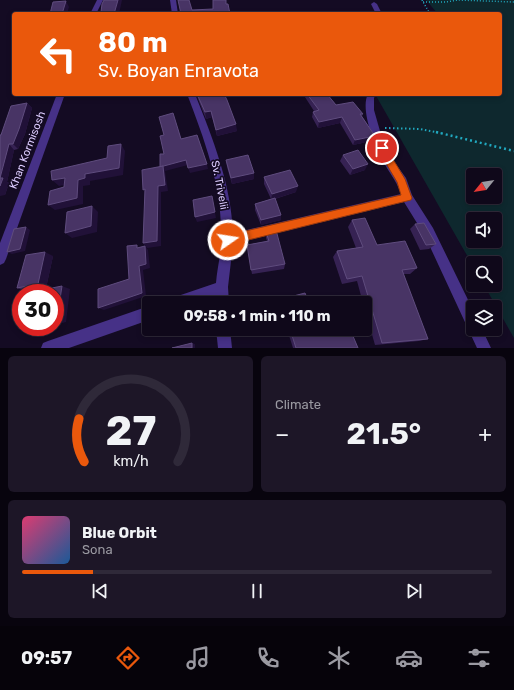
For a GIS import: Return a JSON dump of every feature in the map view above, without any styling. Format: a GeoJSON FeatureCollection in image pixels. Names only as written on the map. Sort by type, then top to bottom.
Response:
{"type":"FeatureCollection","features":[{"type":"Feature","properties":{"kind":"street"},"geometry":{"type":"LineString","coordinates":[[95,12],[100,0]]}},
{"type":"Feature","properties":{"kind":"street"},"geometry":{"type":"LineString","coordinates":[[173,0],[175,12]]}},
{"type":"Feature","properties":{"kind":"street"},"geometry":{"type":"LineString","coordinates":[[374,4],[378,12]]}},
{"type":"Feature","properties":{"kind":"street","name":"Khan Kormisosh"},"geometry":{"type":"LineString","coordinates":[[0,259],[60,96]]}},
{"type":"Feature","properties":{"kind":"street","name":"Sv. Trivelii"},"geometry":{"type":"LineString","coordinates":[[193,96],[214,151],[221,180],[227,217],[228,240],[221,288],[222,296]]}},
{"type":"Feature","properties":{"kind":"street"},"geometry":{"type":"LineString","coordinates":[[370,96],[370,110],[377,138],[386,158],[402,181],[407,198],[429,232],[466,310]]}},
{"type":"Feature","properties":{"kind":"street"},"geometry":{"type":"LineString","coordinates":[[228,240],[407,198]]}},
{"type":"Feature","properties":{"kind":"street"},"geometry":{"type":"LineString","coordinates":[[198,296],[221,288]]}},
{"type":"Feature","properties":{"kind":"street"},"geometry":{"type":"LineString","coordinates":[[48,348],[142,315]]}},
{"type":"Feature","properties":{"kind":"street"},"geometry":{"type":"LineString","coordinates":[[224,336],[225,348]]}},
{"type":"Feature","properties":{"kind":"street"},"geometry":{"type":"LineString","coordinates":[[478,336],[484,348]]}},
{"type":"Feature","properties":{"kind":"path"},"geometry":{"type":"LineString","coordinates":[[423,1],[446,2],[458,0],[514,2]]}},
{"type":"Feature","properties":{"kind":"path"},"geometry":{"type":"LineString","coordinates":[[423,1],[429,12]]}},
{"type":"Feature","properties":{"kind":"path"},"geometry":{"type":"LineString","coordinates":[[374,128],[420,129],[465,138],[514,151]]}},
{"type":"Feature","properties":{"kind":"green space"},"geometry":{"type":"Polygon","coordinates":[[[426,0],[514,0],[514,338],[502,317],[502,300],[492,300],[488,292],[502,292],[502,256],[467,256],[376,96],[502,96],[502,12],[436,12],[426,0]]]}},
{"type":"Feature","properties":{"kind":"building"},"geometry":{"type":"Polygon","coordinates":[[[104,0],[118,0],[115,12],[101,12],[104,0]]]}},
{"type":"Feature","properties":{"kind":"building"},"geometry":{"type":"Polygon","coordinates":[[[178,0],[189,0],[192,10],[213,9],[213,0],[226,0],[230,12],[181,12],[178,0]]]}},
{"type":"Feature","properties":{"kind":"building"},"geometry":{"type":"Polygon","coordinates":[[[66,1],[63,12],[50,12],[53,2],[66,1]]]}},
{"type":"Feature","properties":{"kind":"building"},"geometry":{"type":"Polygon","coordinates":[[[198,96],[225,96],[236,124],[216,130],[211,111],[205,112],[198,96]]]}},
{"type":"Feature","properties":{"kind":"building"},"geometry":{"type":"Polygon","coordinates":[[[308,96],[329,96],[336,105],[353,102],[363,114],[360,114],[375,136],[355,140],[342,117],[319,122],[313,112],[319,110],[308,96]]]}},
{"type":"Feature","properties":{"kind":"building"},"geometry":{"type":"Polygon","coordinates":[[[27,103],[13,144],[9,144],[0,178],[0,135],[11,106],[27,103]]]}},
{"type":"Feature","properties":{"kind":"building"},"geometry":{"type":"Polygon","coordinates":[[[173,113],[181,139],[197,135],[207,164],[188,168],[186,160],[160,167],[160,154],[164,154],[160,136],[164,135],[159,117],[173,113]]]}},
{"type":"Feature","properties":{"kind":"building"},"geometry":{"type":"Polygon","coordinates":[[[121,144],[119,168],[85,174],[85,178],[78,180],[77,198],[48,205],[50,191],[64,187],[65,178],[52,180],[51,171],[107,158],[108,146],[121,144]]]}},
{"type":"Feature","properties":{"kind":"building"},"geometry":{"type":"Polygon","coordinates":[[[358,150],[368,164],[353,169],[343,155],[358,150]]]}},
{"type":"Feature","properties":{"kind":"building"},"geometry":{"type":"Polygon","coordinates":[[[248,155],[254,173],[231,178],[226,160],[248,155]]]}},
{"type":"Feature","properties":{"kind":"building"},"geometry":{"type":"Polygon","coordinates":[[[163,166],[165,185],[158,186],[157,241],[143,243],[145,189],[143,190],[142,170],[163,166]]]}},
{"type":"Feature","properties":{"kind":"building"},"geometry":{"type":"Polygon","coordinates":[[[290,170],[298,186],[272,194],[264,177],[290,170]]]}},
{"type":"Feature","properties":{"kind":"building"},"geometry":{"type":"Polygon","coordinates":[[[0,178],[3,178],[0,186],[0,178]]]}},
{"type":"Feature","properties":{"kind":"building"},"geometry":{"type":"Polygon","coordinates":[[[212,196],[215,212],[195,217],[193,200],[212,196]]]}},
{"type":"Feature","properties":{"kind":"building"},"geometry":{"type":"Polygon","coordinates":[[[275,198],[281,215],[261,220],[255,204],[275,198]]]}},
{"type":"Feature","properties":{"kind":"building"},"geometry":{"type":"Polygon","coordinates":[[[92,206],[91,226],[65,233],[67,212],[92,206]]]}},
{"type":"Feature","properties":{"kind":"building"},"geometry":{"type":"Polygon","coordinates":[[[365,218],[377,245],[405,241],[417,268],[402,270],[428,339],[382,343],[372,310],[372,296],[368,296],[362,276],[347,279],[337,251],[363,247],[352,220],[365,218]]]}},
{"type":"Feature","properties":{"kind":"building"},"geometry":{"type":"Polygon","coordinates":[[[424,223],[436,244],[426,245],[415,224],[424,223]]]}},
{"type":"Feature","properties":{"kind":"building"},"geometry":{"type":"Polygon","coordinates":[[[26,227],[20,249],[7,252],[14,229],[26,227]]]}},
{"type":"Feature","properties":{"kind":"building"},"geometry":{"type":"Polygon","coordinates":[[[276,230],[285,264],[251,270],[247,245],[269,241],[266,232],[276,230]]]}},
{"type":"Feature","properties":{"kind":"building"},"geometry":{"type":"Polygon","coordinates":[[[137,245],[137,248],[145,246],[146,264],[139,266],[142,293],[98,308],[98,289],[129,279],[127,246],[137,245]]]}},
{"type":"Feature","properties":{"kind":"building"},"geometry":{"type":"Polygon","coordinates":[[[45,252],[38,284],[18,284],[26,255],[45,252]]]}},
{"type":"Feature","properties":{"kind":"building"},"geometry":{"type":"Polygon","coordinates":[[[305,293],[306,296],[294,296],[305,293]]]}},
{"type":"Feature","properties":{"kind":"building"},"geometry":{"type":"Polygon","coordinates":[[[292,336],[353,336],[358,348],[296,348],[292,336]]]}},
{"type":"Feature","properties":{"kind":"building"},"geometry":{"type":"Polygon","coordinates":[[[192,343],[192,348],[172,348],[192,343]]]}},
{"type":"Feature","properties":{"kind":"route"},"geometry":{"type":"LineString","coordinates":[[228,240],[407,198],[402,181],[386,158],[382,148]]}}]}
